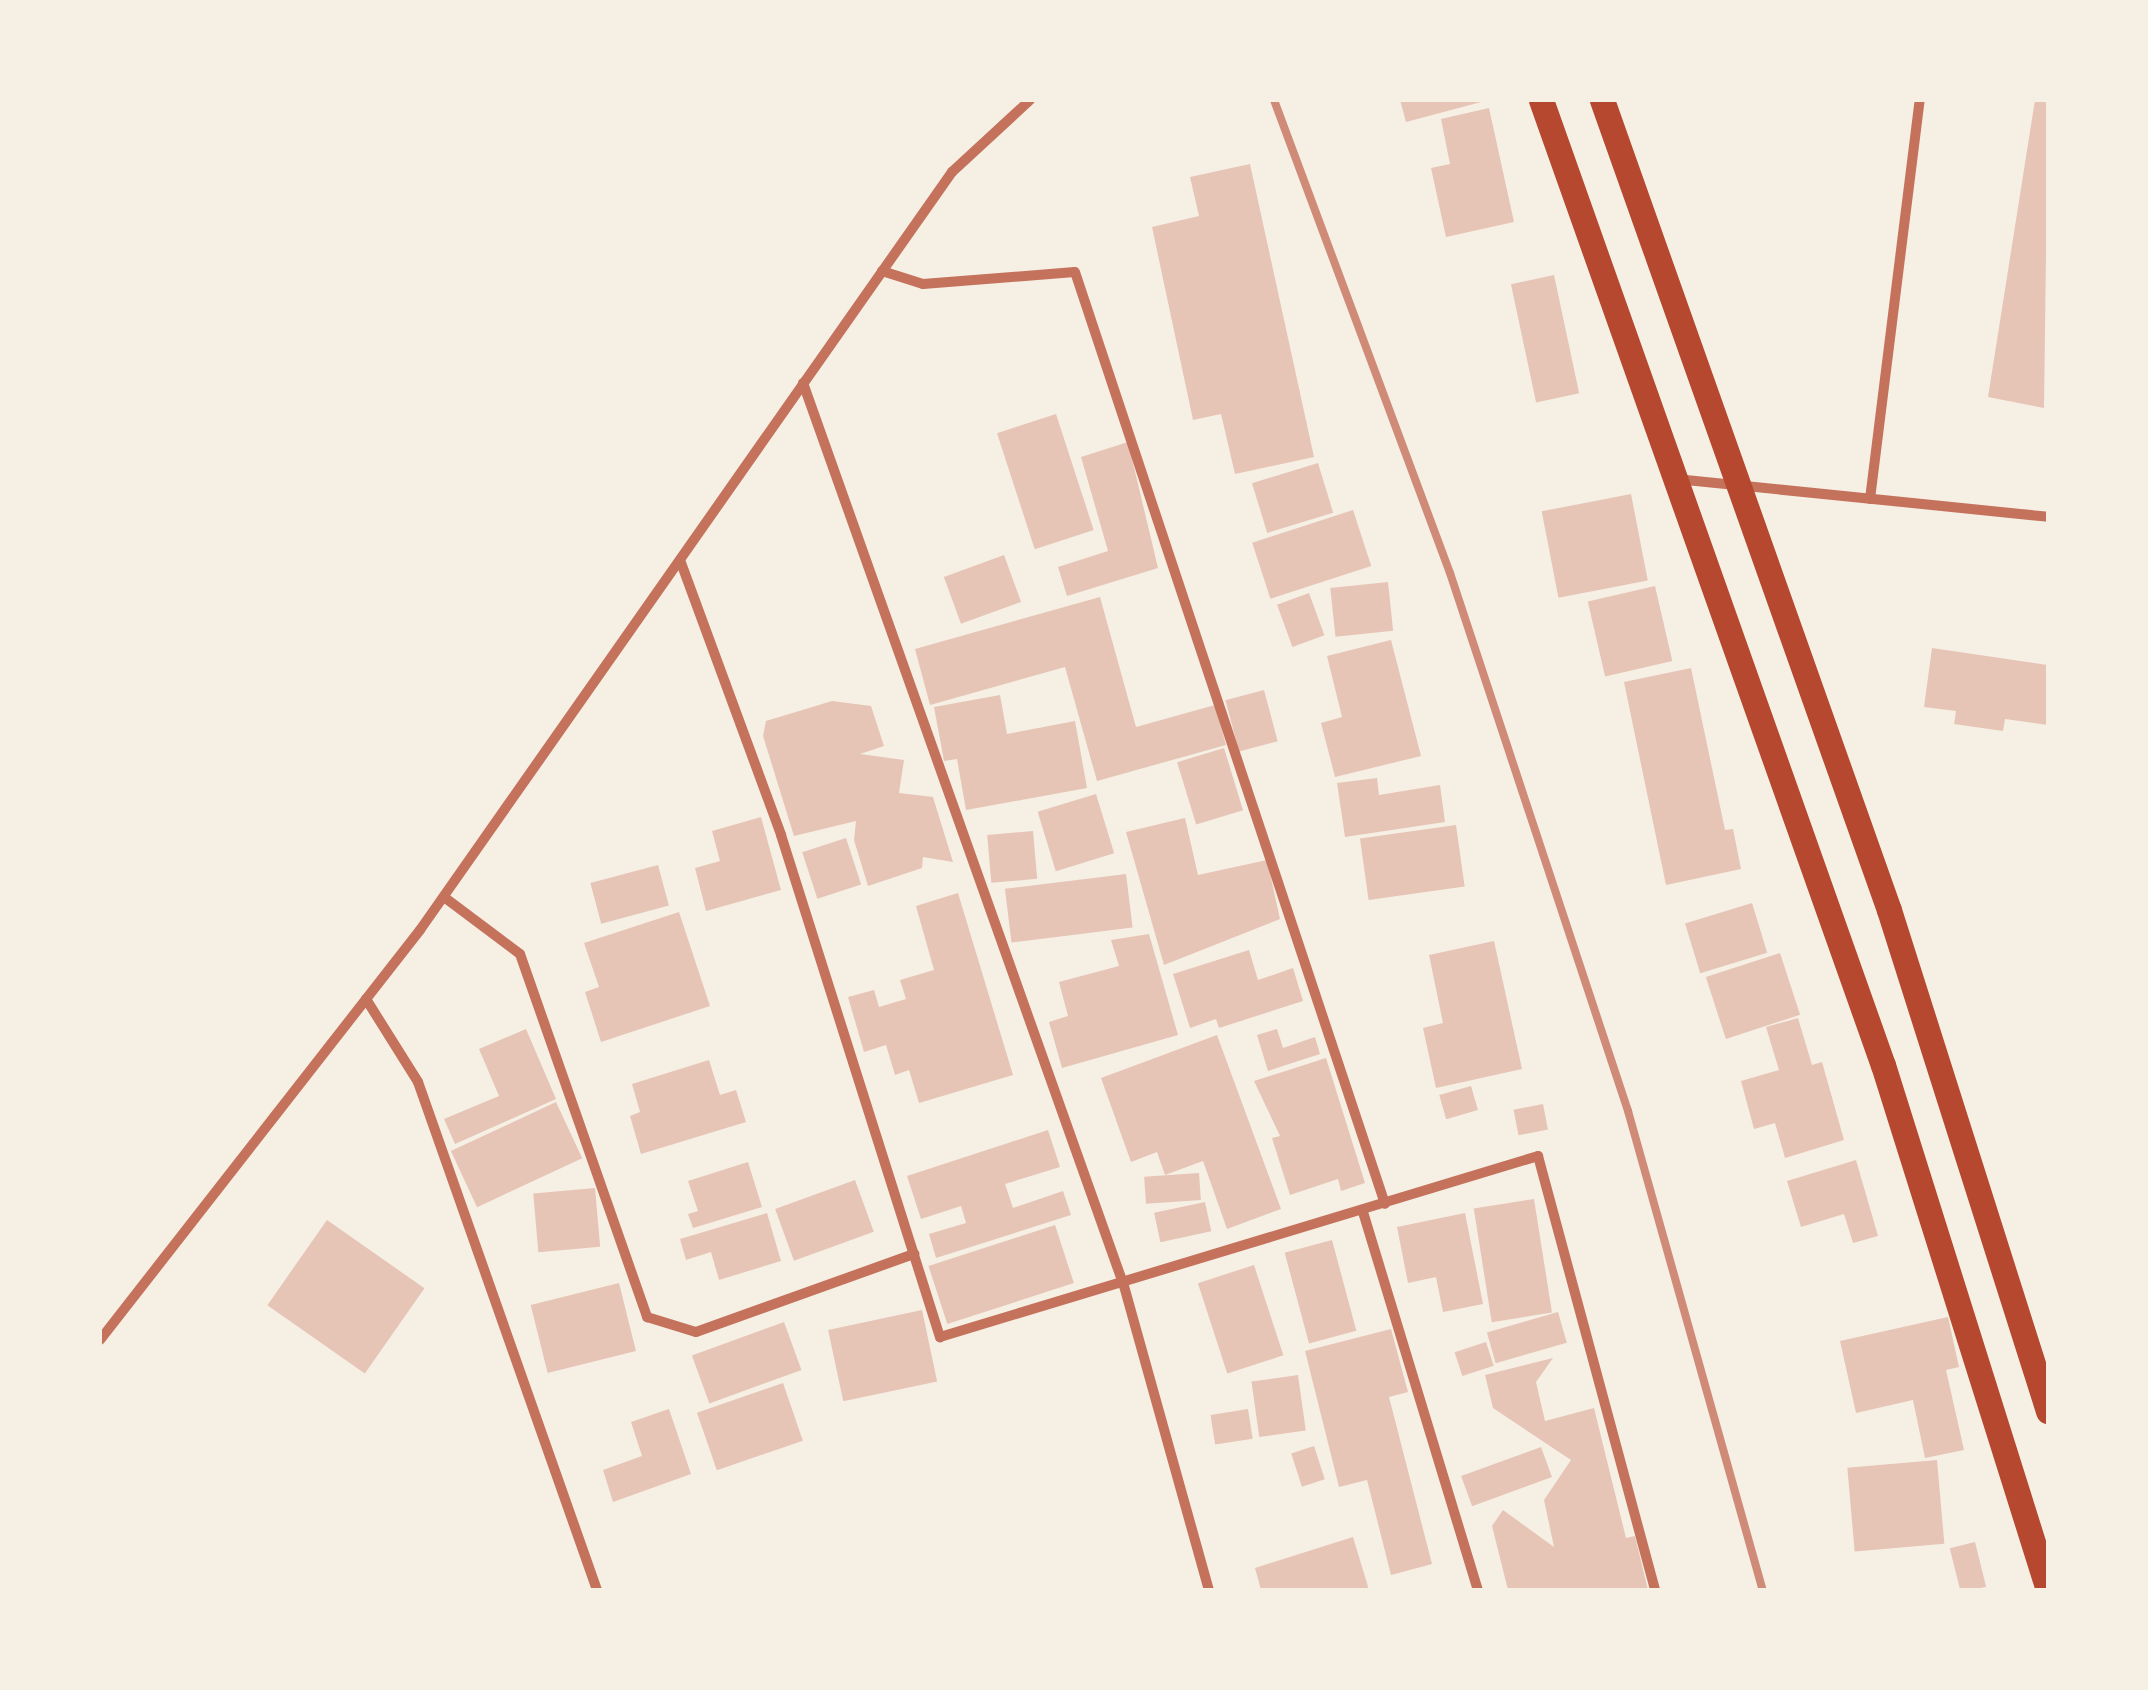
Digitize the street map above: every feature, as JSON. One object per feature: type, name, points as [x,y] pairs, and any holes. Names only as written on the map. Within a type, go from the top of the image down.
[{"type":"main road","points":[[1541,100],[1883,1065],[2048,1590]]},
{"type":"main road","points":[[1602,100],[1890,910],[2048,1411]]},
{"type":"street","points":[[100,1340],[444,896],[952,172],[1030,100]]},
{"type":"street","points":[[1870,499],[1920,100]]},
{"type":"street","points":[[882,271],[923,284],[1075,272],[1386,1204]]},
{"type":"street","points":[[804,384],[1124,1286],[1209,1590]]},
{"type":"street","points":[[1675,479],[1736,481],[2048,517]]},
{"type":"street","points":[[680,560],[781,835],[940,1337],[1124,1286],[1538,1156],[1655,1590]]},
{"type":"street","points":[[444,896],[520,954],[647,1317],[696,1332],[914,1254]]},
{"type":"street","points":[[366,999],[418,1082],[596,1590]]},
{"type":"street","points":[[1363,1212],[1478,1590]]},
{"type":"building","points":[[1400,100],[1485,100],[1485,101],[1406,122]]},
{"type":"building","points":[[2035,100],[2048,100],[2044,408],[1988,397]]},
{"type":"building","points":[[1489,108],[1514,222],[1446,237],[1431,168],[1450,164],[1441,119]]},
{"type":"building","points":[[1250,164],[1314,457],[1235,474],[1221,414],[1193,420],[1152,227],[1199,216],[1190,177]]},
{"type":"building","points":[[1554,275],[1579,393],[1536,403],[1511,284]]},
{"type":"building","points":[[1056,414],[1094,530],[1035,549],[997,433]]},
{"type":"building","points":[[1128,442],[1158,568],[1067,596],[1058,567],[1108,551],[1081,457]]},
{"type":"building","points":[[1318,463],[1333,513],[1267,533],[1252,483]]},
{"type":"building","points":[[1631,494],[1648,580],[1558,598],[1542,511]]},
{"type":"building","points":[[1353,510],[1371,566],[1270,599],[1252,543]]},
{"type":"building","points":[[1004,555],[1021,602],[961,624],[944,577]]},
{"type":"building","points":[[1388,582],[1393,631],[1335,637],[1330,588]]},
{"type":"building","points":[[1655,586],[1672,661],[1605,677],[1588,602]]},
{"type":"building","points":[[1309,593],[1324,635],[1292,647],[1277,605]]},
{"type":"building","points":[[1100,597],[1136,727],[1215,705],[1226,745],[1097,781],[1065,667],[930,705],[915,649]]},
{"type":"building","points":[[1391,640],[1421,756],[1335,777],[1321,723],[1342,717],[1327,656]]},
{"type":"building","points":[[1932,648],[2048,665],[2048,725],[2005,719],[2003,731],[1954,724],[1956,711],[1924,707]]},
{"type":"building","points":[[1691,668],[1725,830],[1733,829],[1741,869],[1666,885],[1624,682]]},
{"type":"building","points":[[1264,690],[1278,741],[1239,752],[1225,700]]},
{"type":"building","points":[[1000,695],[1007,734],[1075,721],[1087,788],[966,810],[957,759],[944,761],[934,707]]},
{"type":"building","points":[[832,701],[871,706],[884,746],[860,754],[904,760],[899,793],[933,797],[953,862],[923,857],[922,868],[868,886],[854,840],[856,821],[794,836],[763,736],[766,721]]},
{"type":"building","points":[[1224,748],[1243,810],[1196,824],[1177,762]]},
{"type":"building","points":[[1377,778],[1379,795],[1440,785],[1445,822],[1345,837],[1337,783]]},
{"type":"building","points":[[1096,794],[1114,853],[1056,871],[1038,812]]},
{"type":"building","points":[[761,817],[781,890],[706,911],[695,868],[720,861],[712,831]]},
{"type":"building","points":[[1185,818],[1198,875],[1267,860],[1280,919],[1164,965],[1126,832]]},
{"type":"building","points":[[1456,825],[1465,886],[1369,900],[1360,838]]},
{"type":"building","points":[[1033,831],[1037,879],[991,883],[987,835]]},
{"type":"building","points":[[846,838],[861,885],[817,899],[802,852]]},
{"type":"building","points":[[658,865],[669,906],[601,924],[590,883]]},
{"type":"building","points":[[1126,874],[1133,928],[1011,942],[1005,889]]},
{"type":"building","points":[[958,893],[1013,1075],[919,1103],[909,1070],[895,1075],[886,1045],[864,1052],[848,997],[874,990],[879,1007],[906,999],[900,980],[934,970],[916,906]]},
{"type":"building","points":[[1752,903],[1767,953],[1700,973],[1685,923]]},
{"type":"building","points":[[679,912],[710,1006],[601,1042],[585,992],[599,987],[584,943]]},
{"type":"building","points":[[1149,934],[1178,1035],[1062,1068],[1049,1022],[1068,1016],[1059,982],[1119,966],[1111,940]]},
{"type":"building","points":[[1494,941],[1522,1069],[1436,1088],[1423,1028],[1443,1023],[1429,955]]},
{"type":"building","points":[[1249,950],[1258,980],[1293,968],[1303,1001],[1219,1028],[1216,1019],[1190,1028],[1173,974]]},
{"type":"building","points":[[1780,953],[1800,1015],[1726,1039],[1706,977]]},
{"type":"building","points":[[1798,1018],[1812,1065],[1822,1062],[1844,1140],[1785,1158],[1775,1123],[1754,1129],[1741,1081],[1779,1070],[1766,1027]]},
{"type":"building","points":[[526,1029],[556,1099],[455,1144],[444,1119],[499,1096],[479,1049]]},
{"type":"building","points":[[1277,1029],[1283,1048],[1315,1037],[1320,1054],[1268,1071],[1257,1035]]},
{"type":"building","points":[[1217,1035],[1281,1209],[1227,1229],[1203,1161],[1165,1175],[1157,1152],[1131,1162],[1101,1078]]},
{"type":"building","points":[[1326,1058],[1365,1183],[1341,1191],[1338,1179],[1290,1195],[1272,1138],[1280,1136],[1254,1081]]},
{"type":"building","points":[[709,1060],[720,1095],[736,1090],[746,1122],[641,1154],[630,1116],[640,1112],[632,1084]]},
{"type":"building","points":[[1471,1086],[1478,1110],[1446,1119],[1439,1095]]},
{"type":"building","points":[[556,1102],[582,1158],[477,1207],[451,1151]]},
{"type":"building","points":[[1543,1104],[1548,1130],[1519,1135],[1514,1110]]},
{"type":"building","points":[[1048,1130],[1060,1167],[1005,1184],[1013,1208],[1063,1191],[1071,1215],[936,1258],[929,1234],[966,1223],[961,1206],[921,1219],[907,1176]]},
{"type":"building","points":[[1856,1160],[1878,1236],[1853,1243],[1844,1214],[1801,1227],[1787,1181]]},
{"type":"building","points":[[748,1162],[762,1207],[693,1228],[688,1214],[698,1211],[688,1181]]},
{"type":"building","points":[[1199,1173],[1201,1200],[1146,1204],[1144,1177]]},
{"type":"building","points":[[855,1180],[874,1232],[794,1261],[775,1209]]},
{"type":"building","points":[[595,1188],[600,1247],[538,1252],[533,1193]]},
{"type":"building","points":[[1534,1199],[1552,1313],[1492,1322],[1474,1209]]},
{"type":"building","points":[[1205,1202],[1211,1231],[1160,1242],[1154,1213]]},
{"type":"building","points":[[767,1213],[781,1261],[719,1280],[711,1252],[686,1260],[680,1239]]},
{"type":"building","points":[[1465,1213],[1483,1304],[1443,1312],[1436,1277],[1408,1283],[1397,1227]]},
{"type":"building","points":[[327,1220],[424,1288],[365,1373],[267,1305]]},
{"type":"building","points":[[1055,1225],[1074,1283],[947,1324],[929,1266]]},
{"type":"building","points":[[1332,1240],[1356,1331],[1309,1343],[1285,1253]]},
{"type":"building","points":[[1254,1265],[1283,1355],[1227,1374],[1198,1283]]},
{"type":"building","points":[[619,1283],[636,1351],[548,1373],[531,1305]]},
{"type":"building","points":[[922,1310],[937,1381],[843,1401],[828,1330]]},
{"type":"building","points":[[1558,1312],[1567,1343],[1496,1363],[1487,1332]]},
{"type":"building","points":[[1948,1317],[1959,1367],[1946,1370],[1964,1450],[1925,1458],[1913,1400],[1856,1413],[1840,1341]]},
{"type":"building","points":[[784,1322],[801,1370],[709,1403],[692,1356]]},
{"type":"building","points":[[1391,1329],[1408,1392],[1389,1397],[1432,1564],[1391,1575],[1367,1480],[1339,1487],[1305,1351]]},
{"type":"building","points":[[1486,1342],[1494,1366],[1462,1376],[1455,1352]]},
{"type":"building","points":[[1553,1358],[1536,1382],[1545,1421],[1594,1408],[1626,1538],[1635,1536],[1648,1590],[1508,1590],[1492,1526],[1503,1510],[1554,1547],[1544,1500],[1571,1460],[1493,1408],[1485,1375]]},
{"type":"building","points":[[1298,1375],[1306,1430],[1259,1437],[1251,1382]]},
{"type":"building","points":[[783,1383],[803,1441],[717,1470],[697,1413]]},
{"type":"building","points":[[669,1409],[691,1474],[613,1502],[603,1470],[642,1456],[631,1422]]},
{"type":"building","points":[[1248,1409],[1253,1439],[1215,1445],[1210,1415]]},
{"type":"building","points":[[1314,1446],[1325,1479],[1302,1487],[1291,1453]]},
{"type":"building","points":[[1541,1447],[1552,1477],[1472,1506],[1461,1476]]},
{"type":"building","points":[[1937,1460],[1944,1544],[1855,1552],[1847,1468]]},
{"type":"building","points":[[1353,1537],[1369,1590],[1261,1590],[1255,1568]]},
{"type":"building","points":[[1975,1542],[1986,1587],[1960,1590],[1950,1548]]},
{"type":"railway","points":[[1274,100],[1450,573],[1628,1111],[1763,1590]]}]
